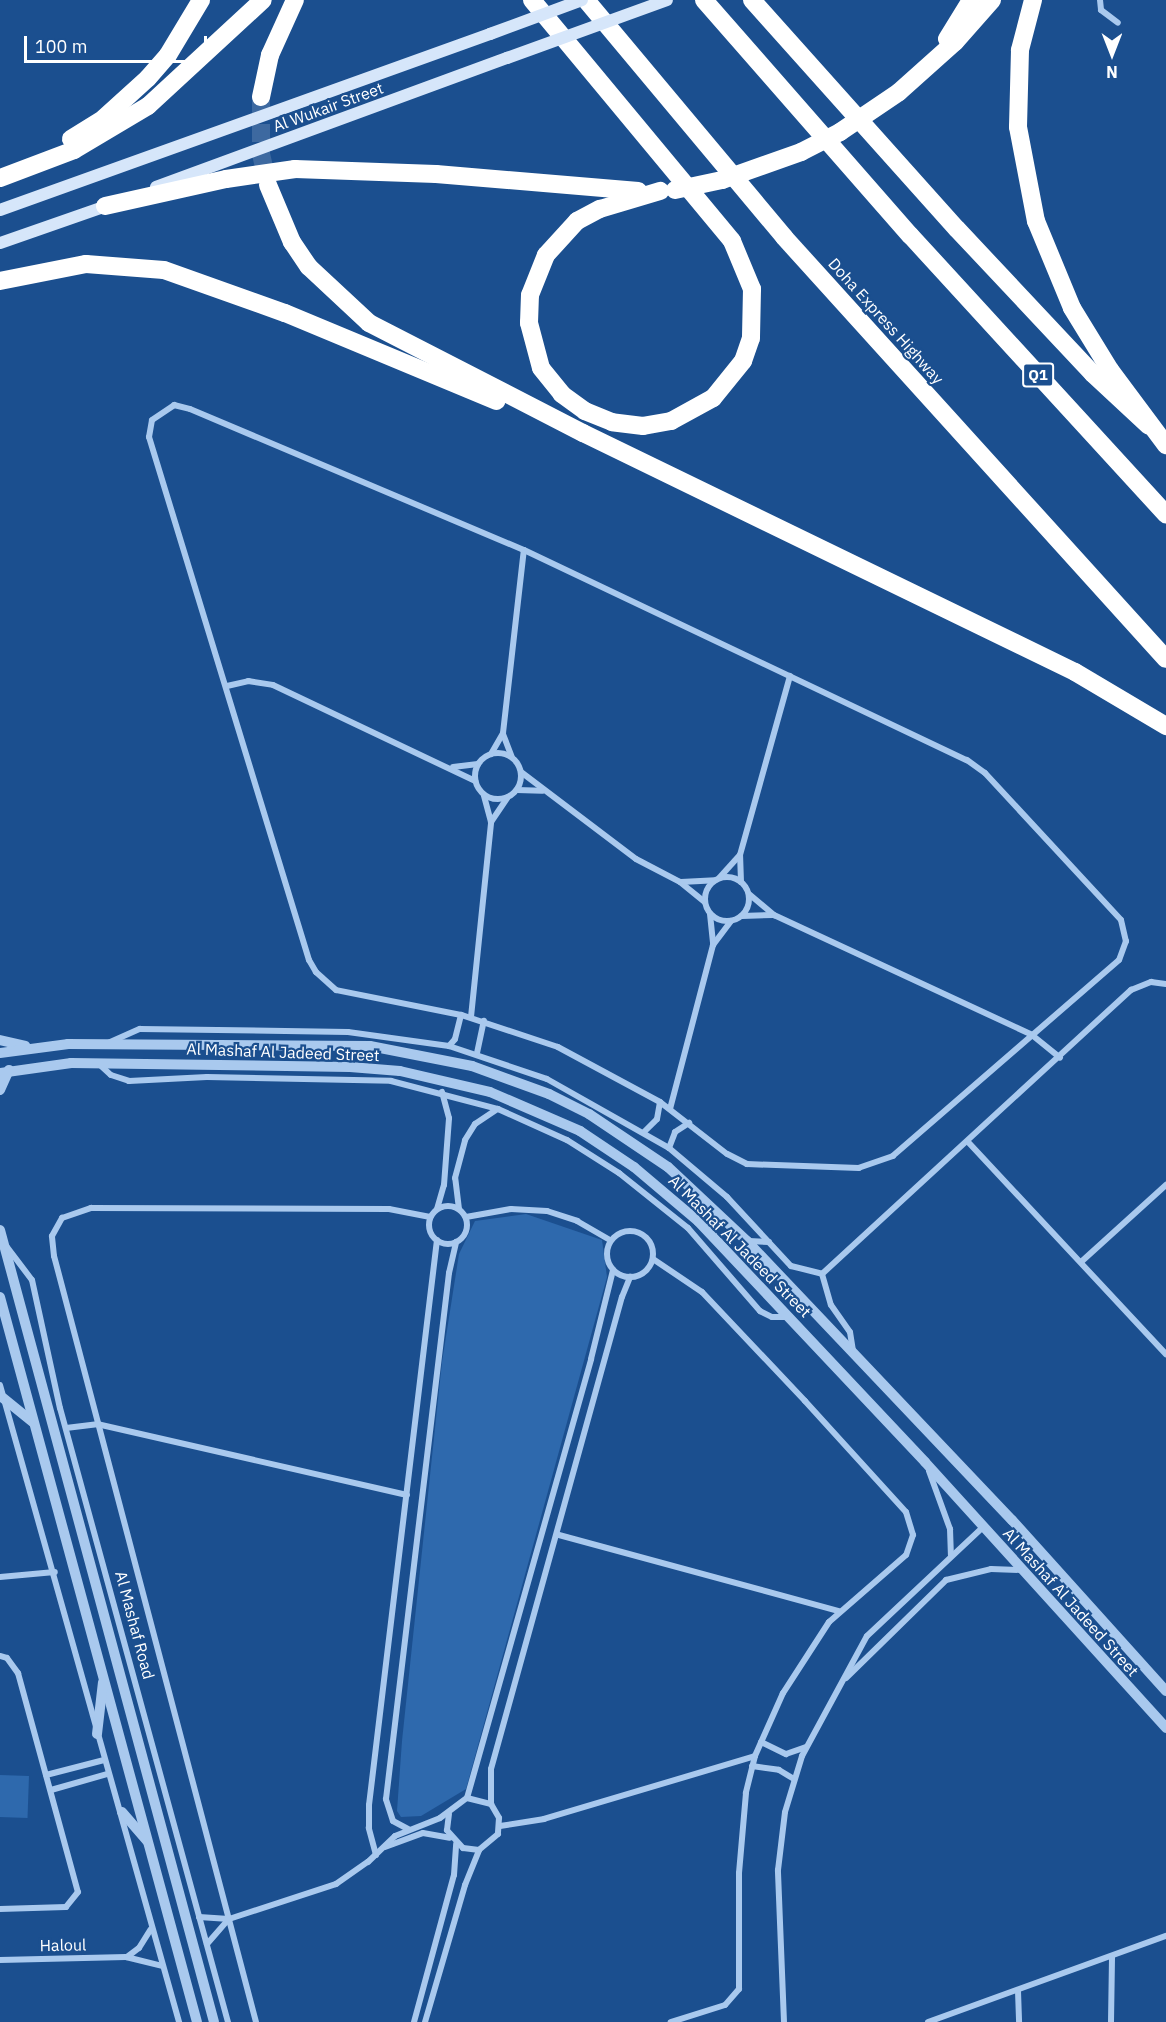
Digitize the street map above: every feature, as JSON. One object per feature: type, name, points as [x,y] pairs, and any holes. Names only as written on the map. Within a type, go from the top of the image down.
[{"type":"highway","points":[[0,178],[70,140],[128,99],[168,55],[201,0]]},
{"type":"highway","points":[[0,178],[74,150],[148,106],[263,0]]},
{"type":"highway","points":[[261,98],[270,55],[295,0]]},
{"type":"highway","points":[[532,0],[732,241],[752,289],[752,330],[743,361],[713,398],[671,420],[643,426],[612,422],[585,411],[562,394],[541,368],[529,322],[530,295],[546,255],[577,221],[600,209],[667,190],[722,180],[801,152],[840,132],[898,92],[955,42],[992,0]]},
{"type":"highway","name":"Doha Express Highway","points":[[586,0],[784,237],[1166,659]]},
{"type":"highway","name":"Q1","points":[[704,0],[910,235],[1166,514]]},
{"type":"highway","points":[[752,0],[989,263],[1093,374],[1166,445]]},
{"type":"highway","points":[[930,62],[971,0]]},
{"type":"highway","points":[[1033,0],[1020,50],[1018,127],[1036,221],[1072,308],[1149,426]]},
{"type":"highway","points":[[105,206],[226,179],[295,169],[357,169],[604,190],[667,190]]},
{"type":"highway","points":[[268,184],[292,242],[326,287],[348,308],[404,343],[583,433],[1075,672],[1166,726]]},
{"type":"highway","points":[[0,281],[86,264],[164,270],[285,313],[454,385],[583,433]]},
{"type":"main road","name":"Al Wukair Street","points":[[0,210],[582,0]]},
{"type":"main road","name":"Al Wukair Street","points":[[0,243],[667,0]]},
{"type":"street","points":[[1100,0],[1101,10],[1118,23]]},
{"type":"street","points":[[165,408],[190,409],[524,550],[977,766],[1121,920],[1126,940],[1119,960],[903,1148],[871,1166],[747,1164],[727,1154],[670,1108],[558,1047],[471,1017],[348,996],[336,990],[316,972],[149,437],[152,420],[165,408]]},
{"type":"street","points":[[453,767],[478,764],[491,754],[503,733],[524,550]]},
{"type":"street","points":[[790,676],[740,855],[741,882],[749,894],[774,915],[1032,1035],[1060,1058]]},
{"type":"street","points":[[226,686],[248,681],[273,685],[453,767],[475,781],[484,795],[491,822],[471,1017]]},
{"type":"street","points":[[503,733],[512,757],[521,772],[543,791],[636,859],[680,882],[705,902]]},
{"type":"street","points":[[491,754],[512,757]]},
{"type":"street","points":[[475,781],[478,764]]},
{"type":"street","points":[[491,822],[507,798],[517,790],[521,772]]},
{"type":"street","points":[[517,790],[543,791]]},
{"type":"street","points":[[484,795],[495,799],[507,798]]},
{"type":"street","points":[[670,1108],[713,945],[705,892],[740,855]]},
{"type":"street","points":[[680,882],[717,879],[741,882]]},
{"type":"street","points":[[713,945],[731,921],[741,916],[747,909],[749,894]]},
{"type":"street","points":[[710,914],[731,921]]},
{"type":"street","points":[[741,916],[774,915]]},
{"type":"street","points":[[822,1274],[969,1143],[1137,986],[1152,982],[1166,984]]},
{"type":"street","points":[[449,1046],[455,1039],[461,1015]]},
{"type":"street","points":[[477,1053],[484,1021]]},
{"type":"street","points":[[106,1044],[128,1031],[149,1029],[348,1032],[449,1046],[477,1053],[576,1093],[669,1148],[727,1197],[797,1269],[822,1274]]},
{"type":"street","points":[[0,1040],[31,1047]]},
{"type":"street","name":"Al Mashaf Al Jadeed Street","points":[[0,1053],[31,1047],[106,1044],[370,1046],[472,1066],[549,1094],[621,1133],[676,1173],[747,1241],[1012,1520],[1166,1691]]},
{"type":"street","points":[[98,1064],[111,1075],[129,1081],[187,1077],[361,1079],[442,1092],[498,1108],[543,1128],[611,1167],[688,1228],[760,1311],[772,1317],[791,1317]]},
{"type":"street","name":"Al Mashaf Al Jadeed Street","points":[[5,1071],[98,1064],[350,1067],[438,1078],[490,1092],[580,1131],[634,1167],[684,1208],[791,1317],[1166,1728]]},
{"type":"street","points":[[0,1090],[5,1071]]},
{"type":"street","points":[[376,1855],[369,1828],[369,1805],[436,1240],[429,1230],[430,1217],[437,1209],[444,1185],[449,1127],[442,1092]]},
{"type":"street","points":[[644,1132],[657,1119],[660,1102]]},
{"type":"street","points":[[408,1829],[393,1821],[386,1799],[449,1273],[456,1242],[467,1229],[466,1217],[459,1209],[455,1178],[465,1140],[482,1117],[498,1108]]},
{"type":"street","points":[[669,1148],[675,1132],[690,1123]]},
{"type":"street","points":[[969,1143],[1166,1354]]},
{"type":"street","points":[[1081,1262],[1166,1185]]},
{"type":"street","points":[[256,2022],[52,1246],[56,1226],[71,1212],[91,1208],[389,1209],[430,1217]]},
{"type":"street","points":[[437,1209],[459,1209]]},
{"type":"street","points":[[466,1217],[511,1209],[548,1211],[577,1221],[611,1240]]},
{"type":"street","name":"Al Mashaf Road","points":[[0,1230],[214,2022]]},
{"type":"street","points":[[199,1917],[229,1919],[336,1884],[376,1855],[394,1836],[449,1814],[467,1798],[585,1382],[613,1270],[607,1255],[611,1240],[624,1232],[640,1233],[651,1244],[653,1259],[645,1272],[630,1277],[613,1270]]},
{"type":"street","points":[[436,1240],[456,1242]]},
{"type":"street","points":[[747,1241],[769,1242]]},
{"type":"street","name":"Al Mashaf Road","points":[[3,1244],[22,1263],[32,1280],[35,1305],[66,1428],[228,2022]]},
{"type":"street","points":[[653,1259],[676,1272],[709,1299],[909,1519],[913,1540],[909,1551],[839,1611],[797,1669],[761,1742],[752,1766],[741,1838],[739,1989],[725,2006],[672,2022]]},
{"type":"street","points":[[822,1274],[831,1305],[850,1332],[852,1354]]},
{"type":"street","points":[[426,2022],[465,1885],[479,1850],[493,1841],[500,1826],[490,1804],[491,1769],[559,1535],[622,1297],[630,1277]]},
{"type":"street","points":[[0,1297],[197,2022]]},
{"type":"street","points":[[0,1385],[56,1572],[107,1774],[122,1812],[161,1966],[179,2022]]},
{"type":"street","points":[[3,1398],[33,1422]]},
{"type":"street","points":[[66,1428],[98,1424],[407,1495]]},
{"type":"street","points":[[925,1462],[950,1529],[950,1557]]},
{"type":"street","points":[[784,2022],[778,1870],[785,1812],[794,1779],[807,1746],[844,1680],[856,1652],[875,1625],[984,1526]]},
{"type":"street","points":[[559,1535],[839,1611]]},
{"type":"street","points":[[844,1680],[946,1580],[991,1569],[1023,1570]]},
{"type":"street","points":[[0,1577],[56,1572]]},
{"type":"street","points":[[0,1656],[7,1658],[18,1674],[77,1885],[75,1900],[66,1907],[0,1909]]},
{"type":"street","points":[[98,1734],[103,1679]]},
{"type":"street","points":[[761,1742],[786,1754],[807,1746]]},
{"type":"street","points":[[500,1826],[544,1819],[755,1756]]},
{"type":"street","points":[[46,1775],[104,1760]]},
{"type":"street","points":[[752,1766],[779,1770],[794,1779]]},
{"type":"street","points":[[51,1791],[107,1774]]},
{"type":"street","points":[[467,1798],[490,1804]]},
{"type":"street","points":[[122,1812],[148,1842]]},
{"type":"street","points":[[449,1814],[450,1838]]},
{"type":"street","points":[[385,1847],[423,1833],[450,1838],[456,1844],[479,1850]]},
{"type":"street","points":[[414,2022],[454,1875],[456,1844]]},
{"type":"street","points":[[207,1944],[229,1919]]},
{"type":"street","points":[[126,1957],[145,1942],[151,1927]]},
{"type":"street","points":[[928,2022],[1166,1936]]},
{"type":"street","points":[[1111,2022],[1112,1956]]},
{"type":"street","name":"Haloul","points":[[0,1960],[126,1957],[161,1966]]},
{"type":"street","points":[[1018,1991],[1019,2022]]},
{"type":"shaded area","points":[[526,1214],[602,1240],[607,1277],[466,1789],[421,1816],[401,1817],[397,1811],[402,1741],[442,1362],[459,1254],[475,1221]]},
{"type":"shaded area","points":[[0,1775],[29,1776],[28,1818],[0,1817]]},
{"type":"tunnel","points":[[261,97],[261,154],[268,185]]}]
